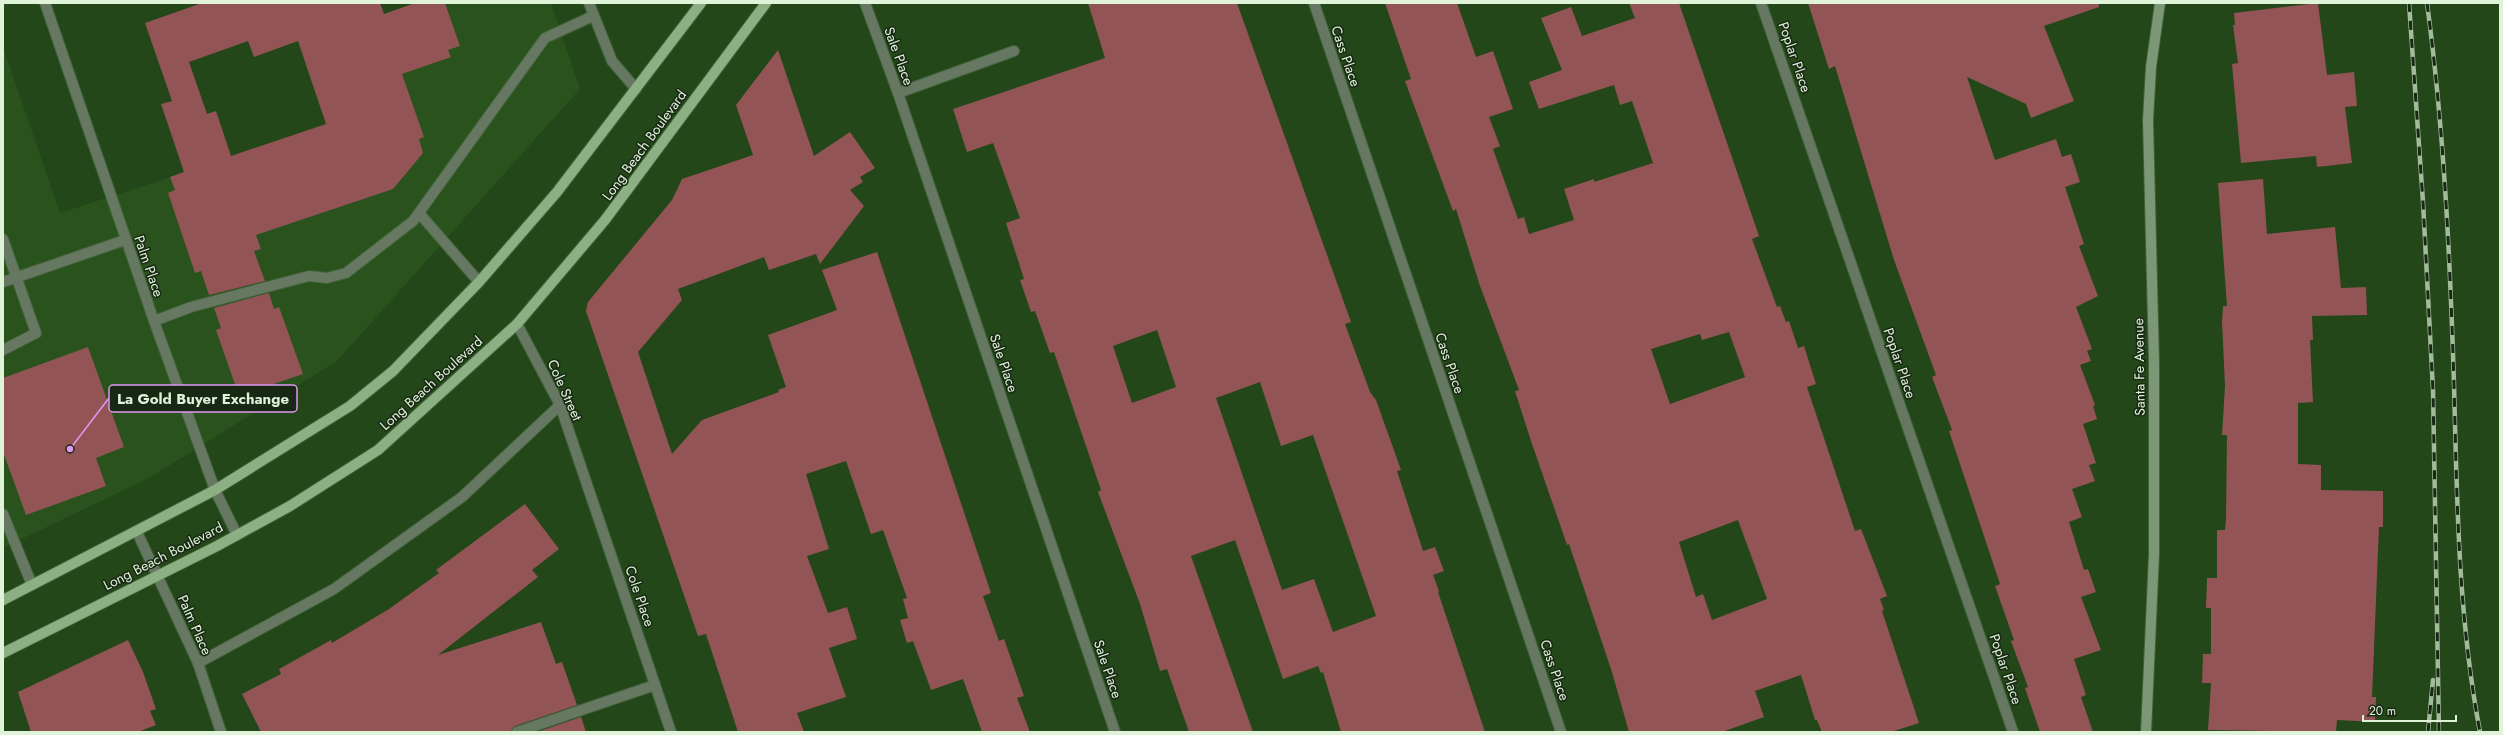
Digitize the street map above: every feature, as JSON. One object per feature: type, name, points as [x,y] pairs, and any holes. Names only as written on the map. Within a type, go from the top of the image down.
[{"type":"main road","points":[[3,600],[137,532],[215,490],[350,406],[393,371],[479,282],[557,192],[701,3]]},
{"type":"main road","name":"Long Beach Boulevard","points":[[3,653],[290,506],[378,450],[518,324],[605,220],[766,3]]},
{"type":"main road","name":"Santa Fe Avenue","points":[[2146,732],[2154,554],[2154,362],[2148,120],[2151,67],[2160,3]]},
{"type":"street","name":"Palm Place","points":[[45,3],[154,321],[215,490],[236,535]]},
{"type":"street","points":[[589,3],[612,61],[636,89]]},
{"type":"street","name":"Sale Place","points":[[865,3],[898,93],[1115,732]]},
{"type":"street","name":"Cass Place","points":[[1314,3],[1561,732]]},
{"type":"street","name":"Poplar Place","points":[[1761,3],[2013,732]]},
{"type":"street","points":[[154,321],[191,307],[309,276],[327,278],[346,273],[413,221],[545,38],[593,16]]},
{"type":"street","points":[[898,93],[1014,52]]},
{"type":"street","points":[[419,213],[479,282]]},
{"type":"street","points":[[3,239],[36,334],[3,350]]},
{"type":"street","points":[[3,282],[125,240]]},
{"type":"street","name":"Cole Street","points":[[518,324],[560,405],[582,470]]},
{"type":"street","points":[[198,663],[334,589],[462,497],[560,405]]},
{"type":"street","name":"Cole Place","points":[[582,470],[671,732]]},
{"type":"street","points":[[3,514],[32,586]]},
{"type":"street","name":"Palm Place","points":[[137,532],[198,663],[221,732]]},
{"type":"street","points":[[517,732],[655,685]]},
{"type":"shaded area","points":[[428,3],[551,3],[580,89],[337,361],[151,477],[3,548],[3,47],[60,213],[363,115]]},
{"type":"building","points":[[202,3],[380,3],[384,14],[415,3],[445,3],[460,46],[448,50],[451,57],[402,74],[424,137],[419,139],[423,153],[393,189],[256,235],[261,249],[254,251],[265,281],[209,295],[201,271],[195,273],[168,193],[175,190],[170,177],[184,172],[161,104],[172,101],[145,23]],"holes":[[[248,41],[254,57],[298,41],[326,124],[231,156],[216,111],[207,114],[189,62]]]},
{"type":"building","points":[[1088,3],[1237,3],[1351,322],[1345,324],[1370,392],[1376,400],[1401,470],[1397,471],[1423,551],[1435,547],[1444,571],[1433,575],[1485,732],[1341,732],[1323,672],[1321,673],[1318,666],[1283,679],[1235,540],[1191,556],[1253,732],[1189,732],[1167,669],[1160,671],[1140,604],[1098,492],[1101,490],[1054,352],[1050,353],[1035,311],[1031,312],[1020,280],[1024,279],[1006,223],[1020,218],[993,143],[967,152],[953,109],[1105,58]],"holes":[[[1157,330],[1176,387],[1132,403],[1113,346]],[[1260,382],[1281,446],[1313,435],[1376,616],[1333,632],[1314,579],[1282,590],[1216,398]]]},
{"type":"building","points":[[1385,3],[1457,3],[1476,57],[1493,51],[1513,109],[1489,117],[1500,146],[1493,149],[1518,219],[1524,217],[1529,234],[1574,220],[1564,189],[1594,179],[1594,182],[1653,163],[1632,101],[1620,105],[1614,85],[1539,109],[1529,82],[1562,70],[1541,18],[1571,7],[1582,36],[1635,18],[1629,3],[1679,3],[1759,236],[1752,239],[1777,307],[1780,306],[1786,322],[1789,321],[1798,348],[1804,346],[1816,384],[1807,387],[1855,531],[1861,529],[1887,596],[1880,599],[1884,610],[1882,611],[1919,723],[1891,732],[1822,732],[1817,720],[1815,720],[1801,675],[1755,691],[1764,717],[1722,732],[1629,732],[1612,672],[1569,544],[1567,545],[1531,441],[1515,391],[1519,390],[1480,286],[1456,209],[1453,211],[1405,81],[1411,79]],"holes":[[[1729,332],[1745,377],[1670,404],[1651,349],[1700,334],[1702,340]],[[1738,520],[1767,599],[1712,620],[1703,594],[1696,597],[1679,542]]]},
{"type":"building","points":[[1808,3],[2099,3],[2099,7],[2044,26],[2074,101],[2031,118],[2026,104],[1967,77],[1995,160],[2056,139],[2062,157],[2071,154],[2080,182],[2065,187],[2084,244],[2079,246],[2098,296],[2076,307],[2092,349],[2087,351],[2091,361],[2080,365],[2095,405],[2093,406],[2097,419],[2083,424],[2096,463],[2089,465],[2095,481],[2072,489],[2082,517],[2069,522],[2084,570],[2088,569],[2096,592],[2081,597],[2101,650],[2074,659],[2086,695],[2081,697],[2093,732],[2040,732],[2025,688],[2028,687],[2011,641],[2014,640],[1995,586],[2000,584],[1949,431],[1952,430],[1932,377],[1936,375],[1894,260],[1835,66],[1829,69]]},
{"type":"building","points":[[2318,3],[2327,75],[2354,72],[2357,106],[2345,107],[2352,163],[2317,167],[2316,156],[2241,163],[2232,64],[2238,63],[2233,25],[2235,25],[2234,13]]},
{"type":"building","points":[[778,50],[814,156],[850,132],[875,168],[860,177],[863,182],[850,190],[864,206],[820,264],[816,254],[769,270],[764,257],[678,289],[682,300],[638,352],[672,454],[702,420],[779,392],[778,390],[786,387],[768,335],[837,310],[822,270],[877,252],[991,593],[983,596],[999,641],[1004,639],[1024,696],[1017,698],[1030,732],[982,732],[963,679],[931,690],[913,641],[907,643],[900,620],[908,618],[903,599],[907,598],[883,530],[871,534],[846,461],[806,474],[829,549],[807,556],[828,613],[847,607],[857,639],[829,648],[846,697],[797,713],[804,732],[738,732],[706,634],[698,636],[586,311],[588,302],[672,200],[682,179],[753,155],[736,105]]},
{"type":"building","points":[[2263,179],[2267,234],[2335,227],[2341,288],[2366,287],[2367,315],[2312,316],[2313,340],[2310,340],[2313,402],[2298,403],[2298,464],[2321,465],[2321,490],[2383,491],[2383,527],[2379,527],[2372,697],[2376,697],[2375,722],[2337,720],[2336,732],[2208,730],[2211,683],[2202,683],[2203,654],[2211,654],[2211,608],[2206,608],[2207,578],[2217,578],[2217,530],[2225,530],[2226,520],[2227,435],[2222,435],[2225,386],[2222,321],[2223,306],[2227,306],[2218,183]]},
{"type":"building","points":[[269,293],[274,309],[279,307],[303,374],[239,396],[216,330],[221,328],[214,308]]},
{"type":"building","points":[[88,347],[124,447],[96,458],[106,486],[26,515],[3,452],[3,378]]},
{"type":"building","points":[[525,504],[559,549],[532,570],[538,577],[438,655],[541,622],[556,664],[562,662],[577,705],[515,726],[511,732],[261,732],[242,694],[281,674],[279,669],[331,640],[332,643],[389,609],[439,573],[436,570]]},
{"type":"building","points":[[128,640],[143,672],[156,709],[150,711],[156,725],[138,732],[31,732],[18,692]]},
{"type":"building","points":[[581,717],[586,732],[537,732]]},
{"type":"railway","points":[[2409,3],[2423,202],[2433,390],[2439,732]]},
{"type":"railway","points":[[2427,3],[2438,98],[2448,241],[2458,515],[2463,602],[2467,646],[2480,732]]},
{"type":"railway","points":[[2428,732],[2433,680]]},
{"type":"place","name":"La Gold Buyer Exchange","points":[[70,449]]}]
